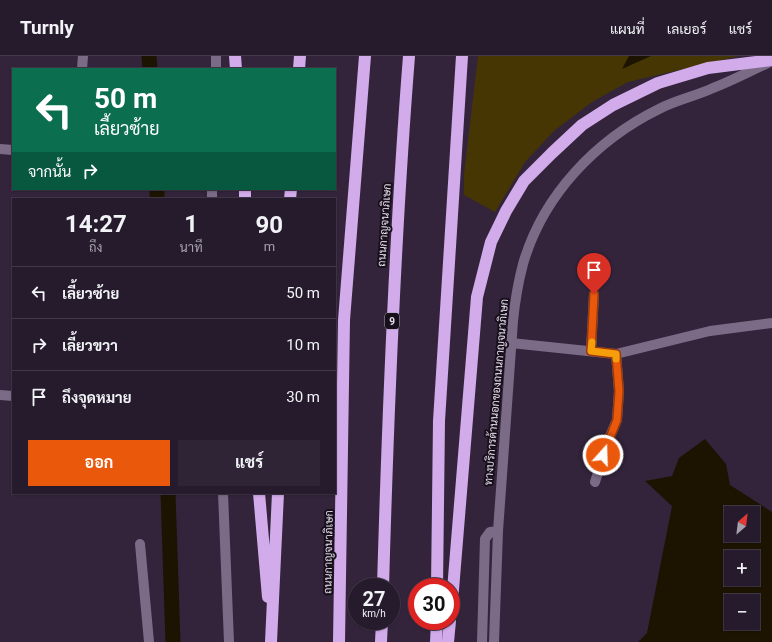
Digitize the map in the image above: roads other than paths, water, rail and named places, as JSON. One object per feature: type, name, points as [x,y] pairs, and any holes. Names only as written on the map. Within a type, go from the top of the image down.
[{"type":"highway","points":[[235,56],[236,68]]},
{"type":"highway","points":[[299,68],[300,56]]},
{"type":"highway","name":"ถนนกาญจนาภิเษก","points":[[339,642],[344,320],[365,56]]},
{"type":"highway","name":"ถนนกาญจนาภิเษก","points":[[383,578],[395,238],[409,56]]},
{"type":"highway","points":[[437,578],[439,421],[462,56]]},
{"type":"highway","points":[[454,578],[477,297],[492,242],[506,211],[524,181],[582,125],[613,104],[658,83],[708,68],[772,61]]},
{"type":"highway","points":[[259,494],[271,636]]},
{"type":"highway","points":[[271,636],[278,494]]},
{"type":"highway","points":[[382,630],[382,642]]},
{"type":"highway","points":[[436,642],[437,630]]},
{"type":"highway","points":[[448,642],[449,630]]},
{"type":"main road","points":[[82,68],[83,56]]},
{"type":"main road","points":[[216,56],[216,68]]},
{"type":"main road","name":"ทางบริการด้านนอกของถนนกาญจนาภิเษก","points":[[494,642],[498,532],[511,343],[517,290],[524,262],[540,224],[567,180],[592,154],[617,133],[660,108],[714,88],[772,61]]},
{"type":"main road","points":[[0,149],[12,150]]},
{"type":"main road","points":[[591,351],[594,294]]},
{"type":"main road","points":[[511,343],[616,354],[710,331],[772,324]]},
{"type":"main road","points":[[595,482],[617,420],[619,391],[616,354]]},
{"type":"main road","points":[[0,394],[12,396]]},
{"type":"main road","points":[[223,494],[229,642]]},
{"type":"main road","points":[[482,642],[486,539],[490,532],[498,532]]},
{"type":"main road","points":[[140,544],[149,642]]},
{"type":"waterway","points":[[149,56],[150,68]]},
{"type":"waterway","points":[[157,190],[157,198]]},
{"type":"waterway","points":[[168,494],[173,642]]}]
